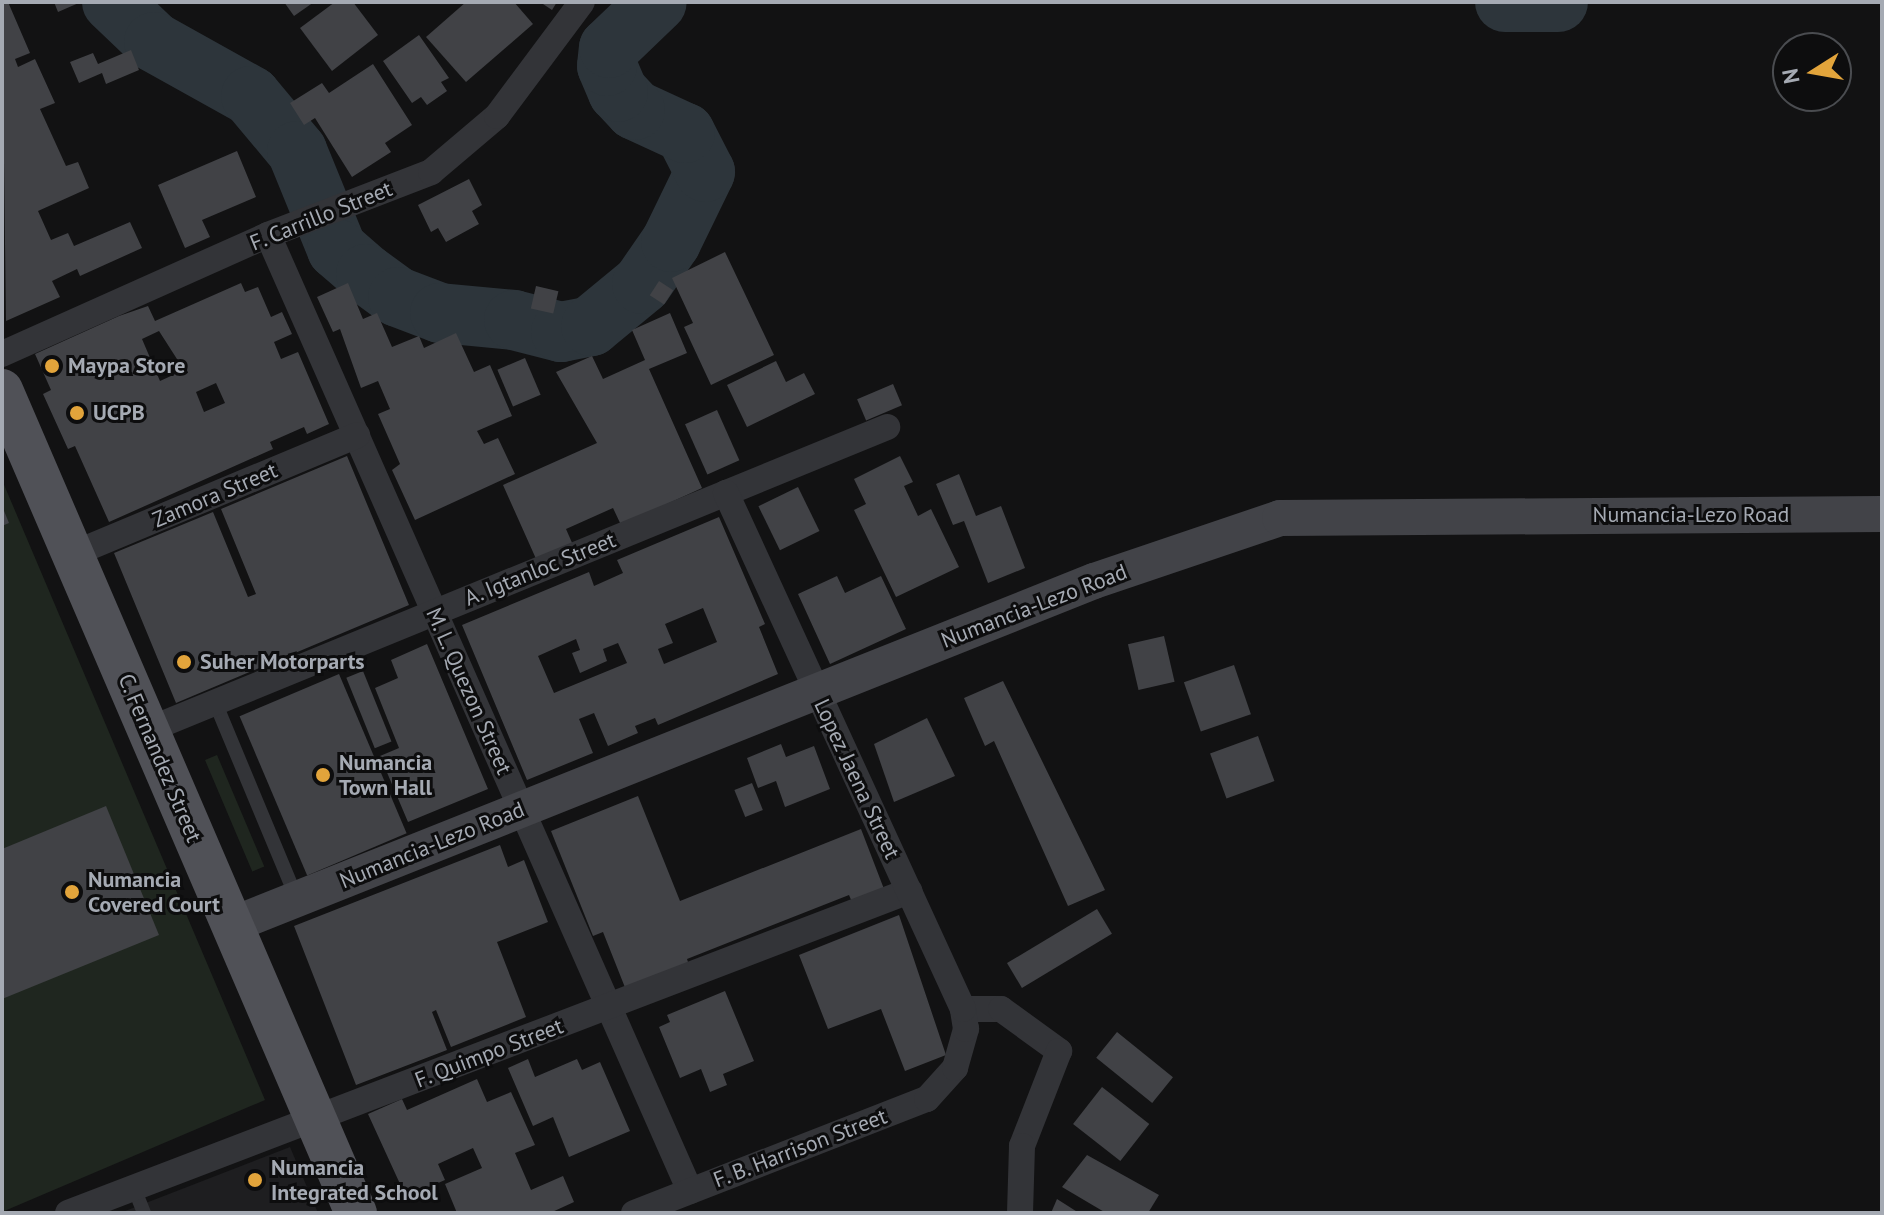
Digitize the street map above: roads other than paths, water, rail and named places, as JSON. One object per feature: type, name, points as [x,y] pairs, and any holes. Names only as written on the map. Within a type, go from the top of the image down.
[{"type":"main road","name":"C. Fernandez Street","points":[[2,390],[356,1213]]},
{"type":"main road","name":"Numancia-Lezo Road","points":[[232,925],[1094,581],[1280,518],[1882,514]]},
{"type":"street","name":"F. Carrillo Street","points":[[2,354],[268,235],[431,172],[497,116],[582,2]]},
{"type":"street","name":"M. L. Quezon Street","points":[[268,235],[690,1191]]},
{"type":"street","name":"A. Igtanloc Street","points":[[148,730],[887,427]]},
{"type":"street","name":"Zamora Street","points":[[73,554],[357,435]]},
{"type":"street","name":"Lopez Jaena Street","points":[[726,493],[963,1009],[966,1029],[955,1068]]},
{"type":"street","name":"F. Quimpo Street","points":[[68,1213],[909,891]]},
{"type":"street","points":[[963,1009],[1001,1009],[1059,1051],[1022,1146],[1020,1213]]},
{"type":"street","name":"F. B. Harrison Street","points":[[634,1213],[927,1099],[955,1068]]},
{"type":"lane","points":[[215,702],[297,900]]},
{"type":"lane","points":[[134,1188],[144,1213]]},
{"type":"waterway","points":[[112,2],[154,42],[251,96],[297,151],[337,249],[366,274],[398,297],[440,313],[514,320],[561,332],[591,326],[642,284],[671,242],[705,172],[685,133],[635,110],[618,92],[607,66],[609,48],[657,2]]},
{"type":"waterway","points":[[1505,2],[1558,2]]},
{"type":"place","name":"Maypa Store","points":[[52,366]]},
{"type":"place","name":"UCPB","points":[[77,413]]},
{"type":"place","name":"Suher Motorparts","points":[[184,662]]},
{"type":"place","name":"Numancia Town Hall","points":[[323,775]]},
{"type":"place","name":"Numancia Covered Court","points":[[72,892]]},
{"type":"place","name":"Numancia Integrated School","points":[[255,1180]]}]
